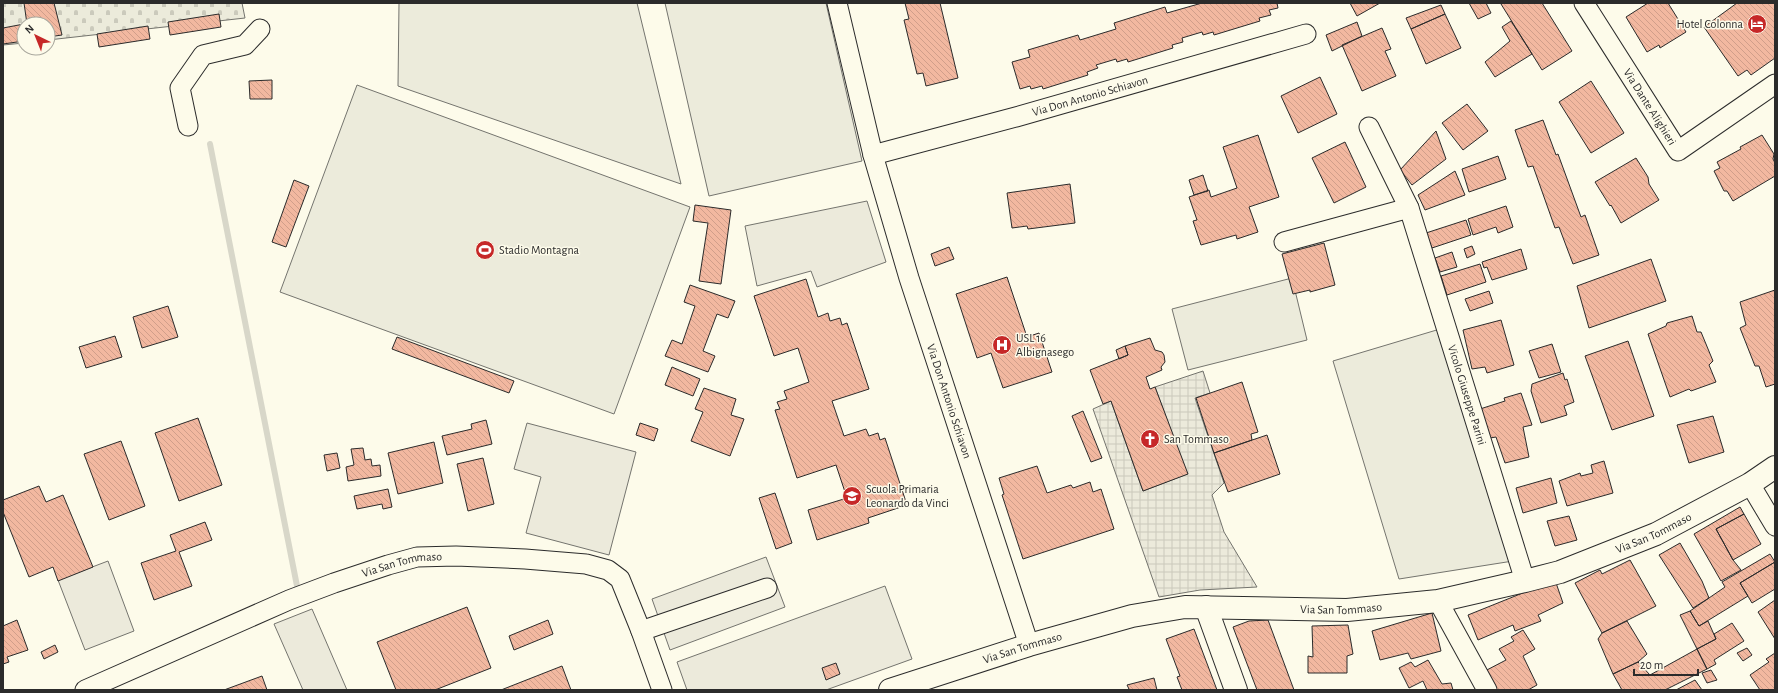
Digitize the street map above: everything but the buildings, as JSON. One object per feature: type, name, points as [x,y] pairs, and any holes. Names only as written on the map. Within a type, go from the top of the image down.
[{"type":"street","name":"Via Don Antonio Schiavon","points":[[837,3],[873,155],[909,278],[1029,645]]},
{"type":"street","name":"Via Dante Alighieri","points":[[1584,3],[1678,151],[1775,84]]},
{"type":"street","points":[[188,126],[180,88],[203,55],[245,45],[260,28]]},
{"type":"street","name":"Via Don Antonio Schiavon","points":[[873,155],[1016,117],[1306,34]]},
{"type":"street","name":"Vicolo Giuseppe Parini","points":[[1369,127],[1409,208],[1525,581]]},
{"type":"street","points":[[1284,242],[1409,208]]},
{"type":"street","name":"Via San Tommaso","points":[[890,690],[1029,645],[1132,616],[1172,609],[1206,607],[1348,610],[1438,601],[1525,581],[1560,572],[1656,534],[1750,484],[1775,467]]},
{"type":"street","points":[[1750,484],[1775,526]]},
{"type":"street","name":"Via San Tommaso","points":[[85,690],[289,600],[388,565],[417,558],[456,556],[525,559],[586,564],[608,570],[620,579],[641,631],[662,690]]},
{"type":"street","points":[[641,631],[767,588]]},
{"type":"street","points":[[1438,601],[1487,690]]},
{"type":"street","points":[[1206,607],[1236,690]]},
{"type":"green space","points":[[3,3],[242,3],[245,18],[56,39],[56,16],[16,16],[16,44],[3,45]]},
{"type":"green space","points":[[399,3],[637,3],[681,184],[398,86]]},
{"type":"green space","points":[[665,3],[826,3],[862,161],[709,196]]},
{"type":"green space","name":"Stadio Montagna","points":[[357,85],[690,207],[614,414],[280,292]]},
{"type":"green space","points":[[1292,278],[1307,340],[1188,370],[1172,309]]},
{"type":"green space","points":[[1440,329],[1513,561],[1399,579],[1333,361]]},
{"type":"shaded area","points":[[867,201],[886,262],[817,287],[811,271],[757,286],[745,226]]},
{"type":"shaded area","points":[[1203,371],[1210,393],[1195,398],[1224,483],[1212,495],[1224,532],[1257,587],[1200,590],[1159,597],[1093,409],[1111,401],[1143,491],[1187,474],[1155,387]]},
{"type":"shaded area","points":[[527,423],[636,452],[609,555],[526,533],[541,477],[514,469]]},
{"type":"shaded area","points":[[766,557],[785,607],[670,650],[652,599]]},
{"type":"shaded area","points":[[108,561],[134,631],[85,650],[58,580]]},
{"type":"shaded area","points":[[885,586],[912,659],[826,690],[687,690],[677,662]]},
{"type":"shaded area","points":[[312,609],[347,690],[303,690],[274,624]]},
{"type":"waterway","points":[[210,144],[297,586]]},
{"type":"place","name":"Hotel Colonna","points":[[1757,24]]},
{"type":"place","name":"Stadio Montagna","points":[[485,250]]},
{"type":"place","name":"USL 16 Albignasego","points":[[1002,345]]},
{"type":"place","name":"San Tommaso","points":[[1150,439]]},
{"type":"place","name":"Scuola Primaria Leonardo da Vinci","points":[[852,496]]}]
